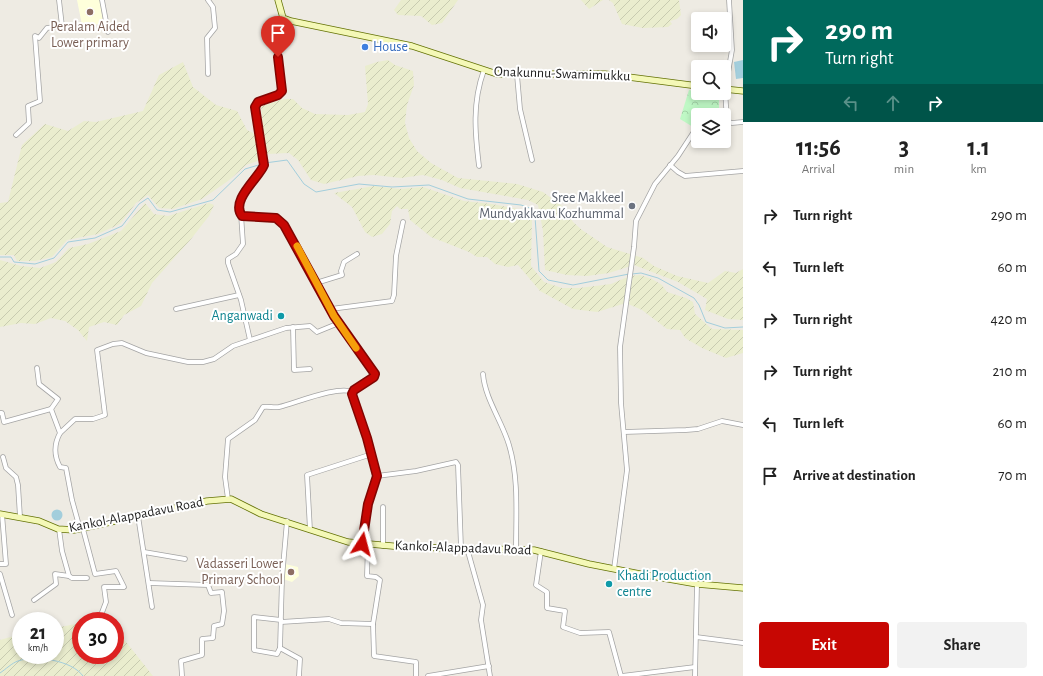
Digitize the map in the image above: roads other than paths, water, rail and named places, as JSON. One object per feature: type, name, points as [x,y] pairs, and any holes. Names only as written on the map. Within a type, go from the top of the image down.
[{"type":"main road","points":[[278,0],[283,18]]},
{"type":"main road","name":"Onakunnu-Swamimukku","points":[[283,18],[304,25],[412,46],[497,74],[606,74],[691,85]]},
{"type":"main road","points":[[731,90],[743,91]]},
{"type":"main road","name":"Kankol-Alappadavu Road","points":[[1,514],[39,521],[59,530],[82,529],[207,501],[228,499],[261,514],[348,542],[383,546],[516,549],[541,551],[614,569],[697,584],[743,588]]},
{"type":"street","points":[[16,135],[29,123],[28,106],[40,101],[35,36],[39,38],[47,28],[62,26],[59,0]]},
{"type":"street","points":[[102,0],[108,32]]},
{"type":"street","points":[[208,0],[212,7],[215,28],[207,38],[208,74]]},
{"type":"street","points":[[729,0],[732,50],[730,60]]},
{"type":"street","points":[[250,340],[239,295],[228,260],[236,254],[243,244],[241,214],[239,210],[240,202],[263,163],[255,107],[258,102],[278,95],[282,91],[280,66],[273,40],[283,18]]},
{"type":"street","points":[[479,166],[474,120],[478,86],[484,70]]},
{"type":"street","points":[[517,75],[520,109],[532,160]]},
{"type":"street","points":[[731,123],[743,122]]},
{"type":"street","points":[[614,569],[627,470],[620,347],[634,247],[636,221],[655,184],[691,135]]},
{"type":"street","points":[[670,164],[678,172],[685,176],[743,171]]},
{"type":"street","points":[[241,214],[276,218],[284,225],[331,310],[375,374],[374,377],[353,392]]},
{"type":"street","points":[[331,310],[392,301],[394,295],[396,256],[403,222]]},
{"type":"street","points":[[316,283],[339,278],[342,275],[341,271],[344,262],[357,254]]},
{"type":"street","points":[[176,309],[239,295]]},
{"type":"street","points":[[102,612],[106,602],[104,587],[124,587],[116,571],[95,574],[66,468],[60,467],[57,462],[56,440],[60,433],[74,418],[93,419],[105,415],[97,350],[102,347],[122,343],[146,353],[188,362],[203,362],[214,359],[228,348],[286,328],[310,326],[317,332],[339,323]]},
{"type":"street","points":[[293,327],[294,370],[310,369]]},
{"type":"street","points":[[0,413],[2,413],[4,422],[51,409],[58,399],[39,384],[37,368]]},
{"type":"street","points":[[483,374],[486,391],[510,447],[516,484],[516,549]]},
{"type":"street","points":[[228,499],[225,477],[228,439],[255,420],[263,407],[278,407],[312,396],[346,389],[353,392],[372,454],[377,476],[368,504],[365,544],[367,576],[376,577],[380,580],[372,624],[374,656],[416,662],[416,676]]},
{"type":"street","points":[[51,409],[60,433]]},
{"type":"street","points":[[624,432],[698,429],[722,421],[743,425]]},
{"type":"street","points":[[310,530],[307,475],[372,454]]},
{"type":"street","points":[[3,457],[6,468],[16,477],[20,517]]},
{"type":"street","points":[[377,476],[416,471],[456,462],[458,465],[464,548],[483,606],[481,620],[490,676]]},
{"type":"street","points":[[383,507],[383,546]]},
{"type":"street","points":[[0,564],[6,564],[1,514]]},
{"type":"street","points":[[138,516],[152,607]]},
{"type":"street","points":[[287,522],[282,578],[281,621],[280,648],[277,654],[254,650],[254,617],[281,621],[329,619],[341,623],[372,624]]},
{"type":"street","points":[[59,530],[62,551],[69,576]]},
{"type":"street","points":[[541,551],[536,585],[546,592],[547,608],[565,611],[563,627],[580,633],[609,632],[621,676],[695,667]]},
{"type":"street","points":[[144,552],[185,559]]},
{"type":"street","points":[[0,574],[12,615]]},
{"type":"street","points":[[34,600],[56,584],[55,574],[69,576],[72,578],[87,578]]},
{"type":"street","points":[[149,583],[208,585],[211,593],[222,592],[224,611],[222,624],[214,626],[213,638],[202,639],[202,655],[181,661],[182,676]]},
{"type":"street","points":[[695,676],[697,584]]},
{"type":"street","points":[[696,637],[743,643]]},
{"type":"street","points":[[280,648],[300,659],[299,676]]},
{"type":"street","points":[[428,676],[489,666]]},
{"type":"water","points":[[743,60],[743,78],[736,79],[734,62]]},
{"type":"water","points":[[57,509],[61,511],[63,515],[61,519],[57,521],[53,519],[51,515],[53,511]]},
{"type":"waterway","points":[[265,163],[287,160],[304,184],[316,192],[359,184],[392,187],[429,185],[468,199],[521,205],[530,208],[535,217],[539,271],[548,280],[573,285],[629,274]]},
{"type":"waterway","points":[[0,257],[11,257],[14,262],[35,264],[54,258],[68,242],[95,238],[122,226],[139,204],[148,198],[157,210],[170,212],[213,200],[245,169],[262,164]]},
{"type":"waterway","points":[[632,274],[641,273],[658,278],[694,298],[699,305],[706,322],[725,328],[743,327]]},
{"type":"waterway","points":[[0,673],[18,661],[25,659],[43,659],[53,660],[71,666],[83,676]]},
{"type":"place","name":"Peralam Aided Lower primary","points":[[90,12]]},
{"type":"place","name":"House","points":[[365,47]]},
{"type":"place","name":"Sree Makkeel Mundyakkavu Kozhummal","points":[[632,206]]},
{"type":"place","name":"Anganwadi","points":[[281,316]]},
{"type":"place","name":"Vadasseri Lower Primary School","points":[[291,572]]},
{"type":"place","name":"Khadi Production centre","points":[[609,584]]}]
